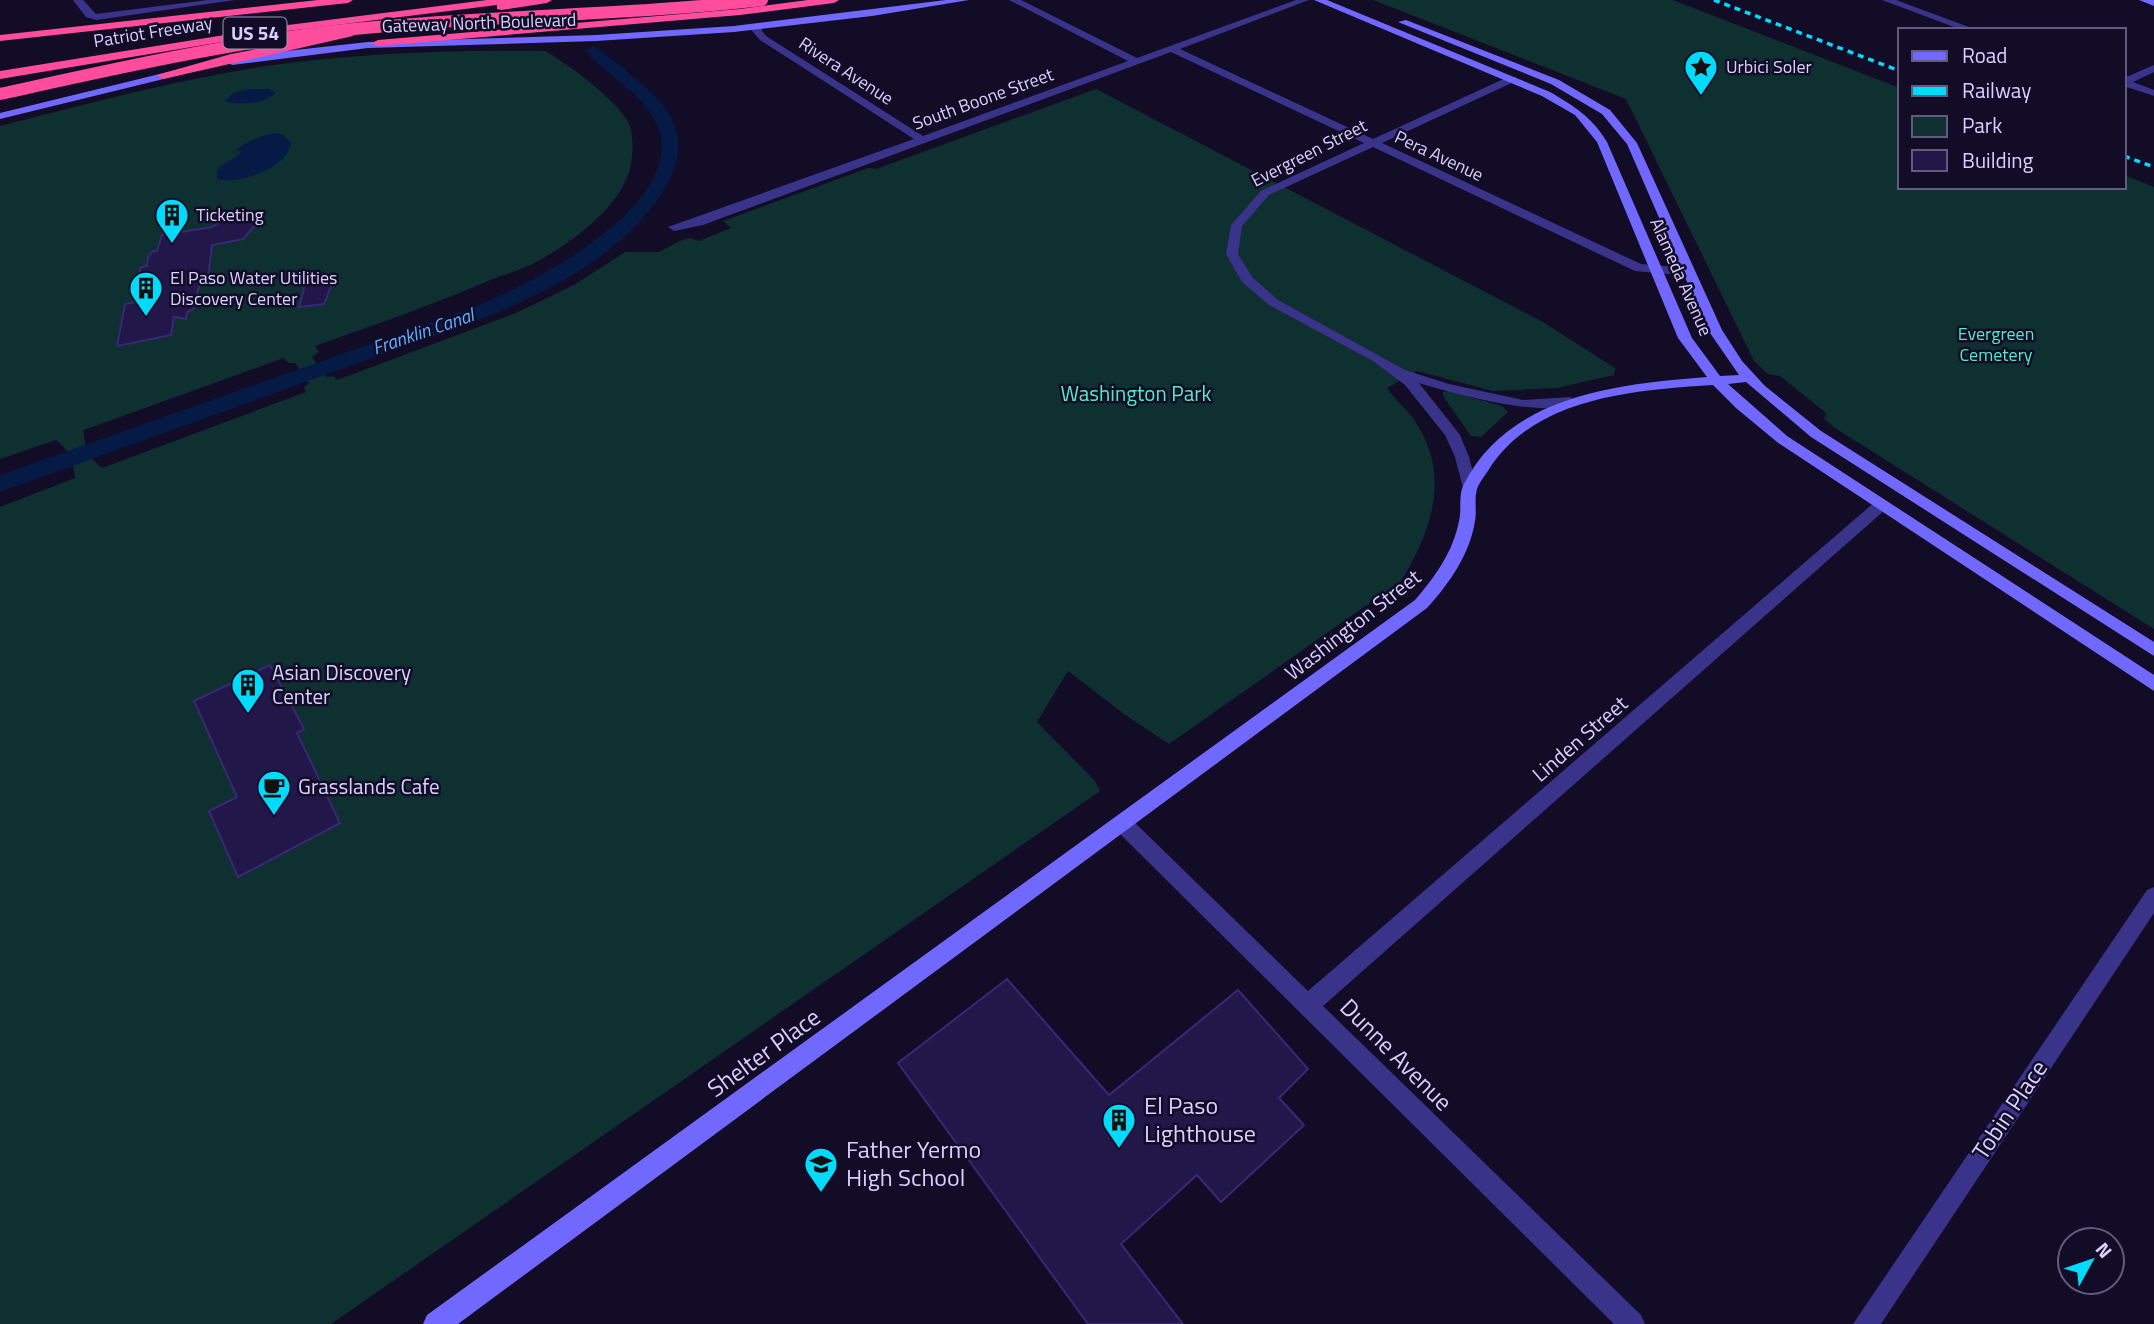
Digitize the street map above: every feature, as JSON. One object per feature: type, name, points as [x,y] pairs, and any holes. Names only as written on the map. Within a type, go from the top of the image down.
[{"type":"highway","name":"Patriot Freeway","points":[[0,77],[288,28],[513,0]]},
{"type":"highway","points":[[163,75],[268,49],[547,0]]},
{"type":"highway","points":[[0,94],[189,54],[343,30],[458,21],[651,13],[762,0]]},
{"type":"highway","points":[[378,43],[740,12],[834,0]]},
{"type":"highway","name":"Patriot Freeway","points":[[192,30],[353,3]]},
{"type":"highway","points":[[0,38],[353,3]]},
{"type":"highway","name":"Patriot Freeway","points":[[0,63],[66,51]]},
{"type":"main road","name":"Gateway North Boulevard","points":[[0,116],[163,75],[243,60],[378,43],[610,37],[758,26],[964,0]]},
{"type":"main road","name":"Alameda Avenue","points":[[1319,0],[1512,79],[1570,107],[1598,134],[1685,338],[1716,381],[1756,419],[1881,505],[2154,684]]},
{"type":"main road","name":"Alameda Avenue","points":[[1349,0],[1555,82],[1606,112],[1632,143],[1715,330],[1749,378],[1780,407],[1816,434],[2154,650]]},
{"type":"main road","points":[[2144,0],[2154,3]]},
{"type":"main road","name":"Washington Street","points":[[1123,824],[1421,604],[1441,582],[1457,555],[1466,523],[1469,488],[1496,447],[1514,430],[1570,401],[1611,391],[1749,378]]},
{"type":"main road","name":"Shelter Place","points":[[436,1324],[1123,824]]},
{"type":"street","points":[[78,0],[89,15],[96,17],[230,0]]},
{"type":"street","points":[[1014,0],[1138,62]]},
{"type":"street","name":"South Boone Street","points":[[674,227],[699,222],[1304,0]]},
{"type":"street","points":[[1887,0],[1966,28]]},
{"type":"street","name":"Rivera Avenue","points":[[758,26],[762,38],[922,140]]},
{"type":"street","name":"Pera Avenue","points":[[1172,49],[1639,268],[1689,272]]},
{"type":"street","points":[[2126,81],[2154,68]]},
{"type":"street","name":"Evergreen Street","points":[[1512,79],[1286,183],[1251,204],[1234,230],[1235,262],[1246,280],[1269,299],[1401,372],[1446,387],[1523,404],[1570,401]]},
{"type":"street","points":[[2126,83],[2154,93]]},
{"type":"street","name":"Evergreen Street","points":[[1401,372],[1424,396],[1445,425],[1461,455],[1469,488]]},
{"type":"street","name":"Linden Street","points":[[1308,1006],[1881,505]]},
{"type":"street","name":"Dunne Avenue","points":[[1123,824],[1632,1324]]},
{"type":"street","name":"Tobin Place","points":[[1866,1324],[2154,896]]},
{"type":"green space","name":"Evergreen Cemetery","points":[[1373,0],[1673,0],[1898,87],[1898,189],[2126,189],[2126,176],[2154,187],[2154,629],[1835,428],[1824,419],[1826,413],[1780,376],[1768,374],[1754,361],[1626,99]]},
{"type":"green space","name":"Washington Park","points":[[546,51],[590,82],[627,120],[631,133],[632,156],[629,173],[622,188],[584,230],[534,263],[315,346],[319,352],[312,357],[327,377],[334,376],[337,380],[516,313],[574,285],[625,252],[659,252],[682,240],[690,238],[699,241],[731,228],[723,221],[1096,89],[1543,322],[1615,368],[1614,375],[1557,388],[1493,391],[1417,371],[1387,388],[1412,417],[1424,437],[1432,458],[1435,479],[1434,500],[1422,541],[1401,581],[1169,744],[1068,671],[1037,722],[1095,781],[1100,791],[331,1324],[0,1324],[0,507],[75,478],[69,456],[56,440],[0,459],[0,126],[161,86],[295,62],[438,52]],"holes":[[[284,358],[288,363],[295,363],[309,383],[304,387],[306,392],[102,468],[88,451],[84,430]]]},
{"type":"green space","points":[[1449,391],[1502,406],[1508,412],[1481,437],[1471,436],[1443,396],[1443,392]]},
{"type":"water","points":[[249,89],[270,89],[276,93],[265,100],[252,103],[225,101],[233,93]]},
{"type":"water","points":[[275,133],[282,134],[291,143],[281,160],[249,177],[217,179],[217,170],[242,151],[236,150],[254,139]]},
{"type":"building","points":[[233,215],[256,224],[243,239],[212,245],[208,278],[201,279],[193,309],[187,312],[186,319],[174,317],[171,335],[117,346],[125,304],[136,302],[140,268],[147,266],[148,257],[157,251],[162,235],[212,227]]},
{"type":"building","points":[[336,274],[324,304],[299,307],[307,277]]},
{"type":"building","points":[[270,665],[304,729],[297,733],[340,823],[238,877],[209,811],[237,797],[194,701]]},
{"type":"building","name":"El Paso Lighthouse","points":[[1007,979],[1109,1095],[1238,990],[1308,1069],[1279,1098],[1304,1125],[1221,1202],[1197,1175],[1121,1244],[1183,1324],[1088,1324],[898,1063]]},
{"type":"waterway","name":"Franklin Canal","points":[[0,484],[484,310],[539,286],[598,250],[647,202],[667,165],[670,147],[668,132],[653,105],[593,51]]},
{"type":"railway","points":[[1714,0],[1898,70]]},
{"type":"railway","points":[[2126,157],[2154,167]]},
{"type":"place","name":"Urbici Soler","points":[[1701,97]]},
{"type":"place","name":"Ticketing","points":[[172,245]]},
{"type":"place","name":"El Paso Water Utilities Discovery Center","points":[[146,318]]},
{"type":"place","name":"Asian Discovery Center","points":[[248,715]]},
{"type":"place","name":"Grasslands Cafe","points":[[274,817]]},
{"type":"place","name":"El Paso Lighthouse","points":[[1119,1150]]},
{"type":"place","name":"Father Yermo High School","points":[[821,1194]]}]
